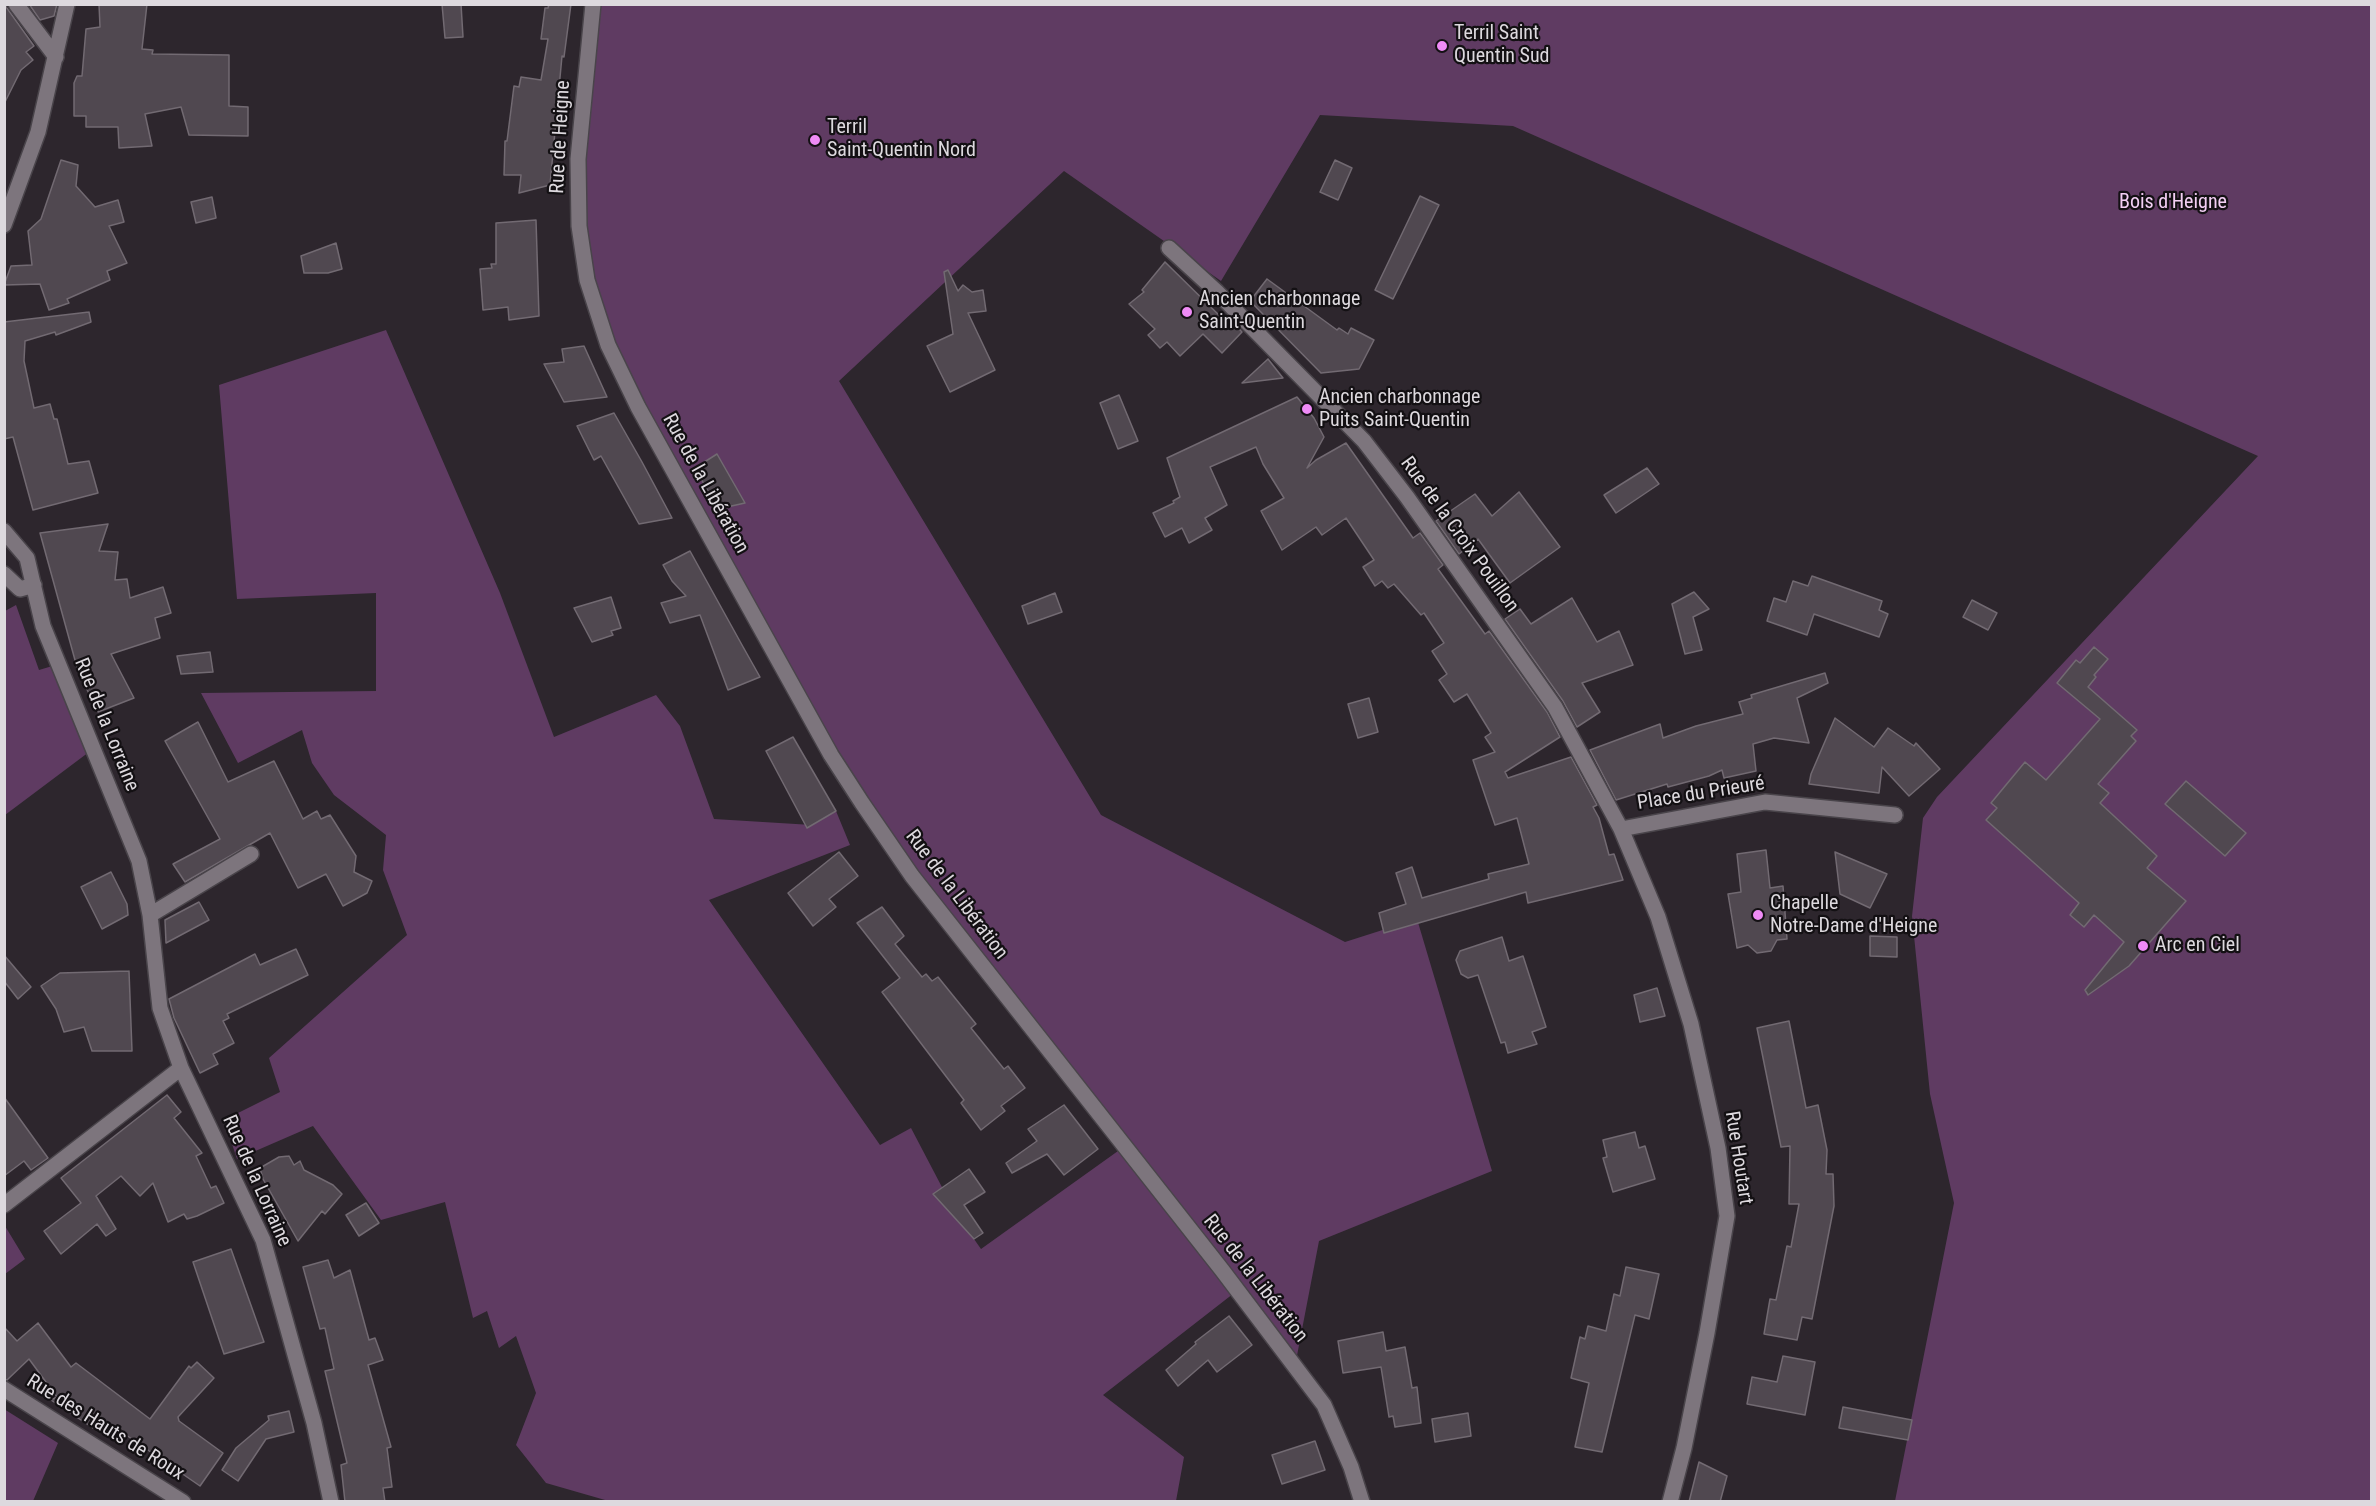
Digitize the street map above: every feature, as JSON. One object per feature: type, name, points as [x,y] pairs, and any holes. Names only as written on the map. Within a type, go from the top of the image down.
[{"type":"street","points":[[16,4],[56,57]]},
{"type":"street","points":[[4,225],[39,132],[67,4]]},
{"type":"street","name":"Rue de Heigne","points":[[585,271],[579,226],[578,159],[593,4]]},
{"type":"street","name":"Rue de la Croix Pouillon","points":[[1168,248],[1216,292],[1364,441],[1407,497],[1555,707],[1621,829]]},
{"type":"street","name":"Rue de la Libération","points":[[585,271],[608,345],[638,407],[831,755],[912,876],[1222,1270],[1324,1405],[1351,1467],[1362,1502]]},
{"type":"street","name":"Rue de la Lorraine","points":[[4,531],[27,558],[44,626],[139,861],[150,915],[160,1008],[181,1068],[263,1240],[314,1423],[331,1502]]},
{"type":"street","points":[[4,574],[20,589],[34,585]]},
{"type":"street","name":"Place du Prieuré","points":[[1621,829],[1765,801],[1895,815]]},
{"type":"street","name":"Rue Houtart","points":[[1621,829],[1658,917],[1690,1024],[1718,1148],[1727,1216],[1705,1344],[1684,1448],[1670,1502]]},
{"type":"street","points":[[150,915],[251,854]]},
{"type":"street","points":[[4,1205],[181,1068]]},
{"type":"street","name":"Rue des Hauts de Roux","points":[[4,1389],[183,1502]]},
{"type":"green space","name":"Bois d'Heigne","points":[[593,5],[2371,5],[2371,1501],[1895,1501],[1954,1203],[1930,1094],[1912,916],[1923,818],[1937,797],[2258,456],[1513,126],[1320,115],[1221,281],[1064,171],[839,381],[1101,815],[1345,942],[1417,919],[1492,1171],[1319,1241],[1295,1366],[1238,1290],[1103,1395],[1184,1457],[1176,1501],[612,1502],[546,1483],[516,1445],[536,1393],[516,1336],[499,1348],[487,1311],[473,1318],[445,1202],[381,1220],[313,1126],[237,1159],[224,1120],[280,1092],[269,1058],[407,935],[383,870],[386,835],[334,795],[312,763],[302,730],[238,763],[201,693],[376,691],[376,593],[237,599],[219,385],[386,330],[500,593],[554,737],[656,695],[680,726],[714,819],[812,825],[836,811],[850,845],[709,900],[880,1145],[911,1128],[955,1212],[981,1249],[1125,1146],[862,803],[608,345],[579,226]]},
{"type":"green space","points":[[16,605],[39,670],[59,664],[93,749],[5,815],[5,611]]},
{"type":"green space","points":[[5,1226],[25,1259],[4,1274]]},
{"type":"green space","points":[[4,1409],[58,1443],[33,1501],[5,1501]]},
{"type":"building","points":[[4,4],[34,46],[26,52],[33,60],[21,70],[4,104]]},
{"type":"building","points":[[29,4],[57,4],[54,16],[40,20]]},
{"type":"building","points":[[99,4],[147,4],[142,49],[153,50],[152,54],[229,55],[229,106],[248,107],[248,136],[189,135],[181,107],[145,114],[152,146],[119,148],[118,127],[86,127],[86,116],[74,116],[74,83],[77,76],[82,76],[86,29],[100,27]]},
{"type":"building","points":[[442,4],[461,4],[463,37],[445,38]]},
{"type":"building","points":[[549,4],[571,4],[564,57],[562,56],[550,185],[519,193],[521,175],[504,175],[505,141],[507,141],[514,86],[519,87],[521,77],[541,80],[548,39],[541,39],[545,8],[548,8]]},
{"type":"building","points":[[61,160],[78,165],[76,186],[95,207],[118,200],[124,222],[109,226],[127,263],[107,271],[110,280],[67,299],[69,303],[49,310],[40,284],[4,285],[11,266],[32,265],[28,231],[41,219]]},
{"type":"building","points":[[1335,160],[1352,168],[1338,200],[1320,192]]},
{"type":"building","points":[[1420,196],[1439,205],[1393,299],[1375,290]]},
{"type":"building","points":[[212,197],[216,218],[196,223],[191,202]]},
{"type":"building","points":[[536,220],[539,316],[509,320],[508,307],[483,310],[480,269],[492,268],[491,264],[496,264],[496,223]]},
{"type":"building","points":[[336,243],[342,269],[328,273],[304,273],[301,256]]},
{"type":"building","points":[[1165,262],[1226,322],[1229,318],[1242,332],[1222,353],[1203,334],[1180,356],[1167,342],[1160,348],[1148,335],[1155,329],[1129,304],[1144,292],[1142,290]]},
{"type":"building","points":[[948,270],[958,291],[963,285],[972,292],[983,290],[986,311],[968,313],[995,370],[950,392],[927,346],[953,334],[944,272]]},
{"type":"building","points":[[1267,279],[1337,330],[1339,328],[1348,334],[1351,328],[1374,340],[1359,369],[1321,373],[1250,301]]},
{"type":"building","points":[[89,312],[91,322],[56,335],[55,332],[25,341],[24,361],[34,408],[50,404],[54,419],[57,419],[68,464],[89,461],[98,493],[33,510],[13,437],[4,439],[4,322]]},
{"type":"building","points":[[584,346],[607,397],[564,402],[544,364],[564,362],[562,349]]},
{"type":"building","points":[[1268,359],[1283,378],[1242,383]]},
{"type":"building","points":[[1119,395],[1138,441],[1118,449],[1100,403]]},
{"type":"building","points":[[1297,397],[1314,418],[1324,437],[1307,468],[1316,460],[1346,443],[1413,538],[1420,533],[1443,565],[1438,569],[1485,634],[1489,631],[1547,712],[1560,737],[1505,772],[1508,778],[1571,757],[1597,805],[1593,807],[1599,818],[1609,855],[1614,854],[1623,880],[1528,903],[1526,892],[1384,933],[1379,913],[1406,904],[1396,873],[1412,867],[1422,898],[1489,879],[1488,874],[1529,864],[1517,818],[1495,825],[1473,760],[1495,752],[1485,737],[1491,733],[1467,694],[1454,702],[1439,680],[1447,674],[1432,651],[1444,643],[1424,613],[1421,615],[1394,584],[1388,588],[1382,581],[1375,586],[1363,567],[1374,560],[1346,518],[1322,535],[1316,527],[1282,550],[1261,511],[1284,498],[1263,464],[1256,447],[1210,467],[1227,505],[1205,518],[1212,530],[1189,543],[1182,528],[1165,537],[1153,513],[1174,503],[1173,501],[1180,497],[1167,458]]},
{"type":"building","points":[[614,413],[672,518],[639,524],[601,456],[594,460],[577,426]]},
{"type":"building","points":[[717,454],[745,503],[718,509],[695,468]]},
{"type":"building","points":[[1647,468],[1659,484],[1616,513],[1604,495]]},
{"type":"building","points":[[1519,492],[1560,547],[1510,583],[1478,539],[1459,554],[1436,521],[1475,494],[1492,516]]},
{"type":"building","points":[[108,524],[99,551],[118,552],[115,580],[127,579],[130,598],[163,587],[171,613],[155,618],[160,638],[111,654],[134,698],[98,712],[78,671],[40,533]]},
{"type":"building","points":[[690,551],[760,677],[728,690],[700,615],[670,623],[661,603],[686,596],[672,581],[663,565]]},
{"type":"building","points":[[1812,576],[1882,601],[1879,610],[1888,614],[1879,637],[1814,614],[1807,635],[1767,621],[1774,598],[1786,602],[1793,581],[1808,586]]},
{"type":"building","points":[[1694,592],[1709,609],[1693,617],[1702,650],[1685,654],[1672,604]]},
{"type":"building","points":[[1055,593],[1062,612],[1028,624],[1022,606]]},
{"type":"building","points":[[611,597],[621,628],[611,631],[613,635],[592,642],[574,608]]},
{"type":"building","points":[[1572,598],[1597,642],[1619,631],[1633,665],[1582,683],[1600,712],[1577,727],[1563,701],[1505,619],[1520,609],[1531,624]]},
{"type":"building","points":[[1972,600],[1997,613],[1988,630],[1963,617]]},
{"type":"building","points":[[2094,647],[2108,659],[2094,675],[2096,677],[2088,687],[2137,730],[2131,736],[2136,741],[2098,784],[2109,793],[2100,803],[2157,856],[2147,868],[2186,901],[2129,966],[2088,995],[2085,990],[2124,942],[2094,915],[2084,927],[2070,915],[2079,903],[1986,820],[1997,808],[1991,803],[2025,762],[2046,780],[2100,719],[2057,683],[2076,660],[2080,663]]},
{"type":"building","points":[[210,652],[213,672],[181,674],[177,656]]},
{"type":"building","points":[[1825,673],[1828,683],[1797,698],[1809,743],[1774,738],[1753,744],[1756,771],[1724,778],[1722,770],[1709,776],[1668,787],[1667,784],[1616,800],[1590,750],[1660,724],[1663,738],[1696,726],[1743,714],[1739,702],[1752,698],[1751,695]]},
{"type":"building","points":[[1369,698],[1378,732],[1358,738],[1348,704]]},
{"type":"building","points":[[1835,718],[1874,747],[1888,728],[1914,746],[1916,743],[1940,769],[1909,796],[1882,767],[1879,793],[1809,784],[1811,774]]},
{"type":"building","points":[[198,722],[228,782],[274,761],[303,819],[317,811],[321,819],[330,815],[356,856],[354,872],[372,881],[367,893],[343,906],[326,874],[298,888],[270,833],[185,882],[173,864],[220,839],[165,741]]},
{"type":"building","points":[[793,737],[836,811],[807,828],[766,751]]},
{"type":"building","points":[[2186,781],[2246,833],[2225,856],[2165,804]]},
{"type":"building","name":"Chapelle Notre-Dame d'Heigne","points":[[1766,850],[1770,888],[1783,886],[1787,939],[1777,940],[1771,951],[1757,953],[1748,945],[1737,948],[1728,894],[1741,892],[1737,854]]},
{"type":"building","points":[[839,852],[858,876],[829,899],[836,907],[813,926],[788,893]]},
{"type":"building","points":[[1835,852],[1887,874],[1870,908],[1840,894]]},
{"type":"building","points":[[111,872],[127,904],[128,915],[102,929],[81,887]]},
{"type":"building","points":[[199,902],[209,920],[166,943],[165,920]]},
{"type":"building","points":[[882,907],[904,936],[895,944],[922,977],[926,974],[932,981],[938,977],[976,1024],[971,1028],[1004,1069],[1008,1066],[1025,1088],[1001,1106],[1005,1111],[981,1130],[961,1103],[964,1100],[882,992],[900,978],[857,923]]},
{"type":"building","points":[[1870,936],[1897,937],[1897,957],[1870,956]]},
{"type":"building","points":[[1502,937],[1509,961],[1523,956],[1546,1027],[1532,1032],[1537,1044],[1508,1053],[1505,1042],[1501,1043],[1478,975],[1468,978],[1461,974],[1456,960],[1460,951]]},
{"type":"building","points":[[296,949],[308,975],[227,1014],[229,1018],[223,1021],[234,1043],[213,1054],[218,1064],[200,1073],[174,1018],[169,999],[255,954],[260,965]]},
{"type":"building","points":[[4,955],[31,987],[18,999],[4,981]]},
{"type":"building","points":[[129,971],[132,1051],[92,1051],[84,1027],[64,1032],[56,1009],[41,986],[60,973]]},
{"type":"building","points":[[1657,988],[1665,1016],[1640,1022],[1634,995]]},
{"type":"building","points":[[1789,1021],[1806,1108],[1818,1105],[1827,1150],[1826,1174],[1833,1174],[1834,1206],[1812,1319],[1802,1317],[1797,1340],[1764,1334],[1770,1299],[1776,1300],[1787,1246],[1791,1247],[1799,1204],[1789,1204],[1790,1146],[1781,1147],[1757,1028]]},
{"type":"building","points":[[167,1095],[181,1112],[174,1118],[202,1153],[196,1156],[211,1188],[216,1186],[224,1203],[197,1216],[187,1219],[184,1214],[168,1222],[153,1183],[140,1196],[121,1176],[96,1196],[116,1229],[106,1236],[97,1224],[61,1254],[44,1231],[81,1203],[61,1178]]},
{"type":"building","points":[[4,1097],[48,1158],[31,1170],[24,1161],[4,1176]]},
{"type":"building","points":[[1064,1105],[1098,1149],[1064,1175],[1047,1154],[1012,1173],[1006,1163],[1037,1141],[1028,1129]]},
{"type":"building","points":[[1635,1132],[1639,1148],[1645,1146],[1655,1179],[1613,1192],[1603,1158],[1607,1157],[1603,1140]]},
{"type":"building","points":[[289,1156],[294,1165],[300,1161],[304,1170],[333,1185],[342,1194],[325,1214],[322,1211],[298,1241],[263,1179],[260,1168],[279,1157]]},
{"type":"building","points":[[969,1169],[985,1192],[964,1205],[983,1233],[974,1239],[933,1194]]},
{"type":"building","points":[[366,1203],[379,1223],[359,1236],[346,1215]]},
{"type":"building","points":[[231,1249],[264,1342],[224,1354],[193,1262]]},
{"type":"building","points":[[328,1260],[334,1278],[350,1270],[369,1340],[375,1338],[383,1360],[368,1365],[391,1447],[387,1448],[392,1487],[383,1488],[385,1502],[345,1502],[341,1465],[347,1463],[325,1371],[334,1369],[325,1328],[320,1329],[303,1267]]},
{"type":"building","points":[[1626,1267],[1659,1274],[1649,1319],[1635,1315],[1602,1452],[1575,1447],[1589,1383],[1571,1378],[1580,1337],[1585,1339],[1588,1326],[1606,1331],[1614,1294],[1620,1296]]},
{"type":"building","points":[[1229,1316],[1252,1345],[1217,1372],[1208,1360],[1178,1386],[1166,1370],[1196,1344],[1195,1342]]},
{"type":"building","points":[[38,1323],[71,1367],[76,1363],[150,1419],[189,1366],[191,1368],[197,1362],[214,1378],[178,1417],[179,1421],[223,1453],[200,1486],[100,1417],[93,1428],[51,1400],[57,1397],[29,1359],[7,1380],[4,1379],[4,1327],[17,1341]]},
{"type":"building","points":[[1383,1332],[1386,1351],[1405,1347],[1412,1388],[1417,1387],[1421,1423],[1395,1427],[1393,1416],[1389,1417],[1381,1367],[1343,1373],[1338,1341]]},
{"type":"building","points":[[1783,1356],[1815,1362],[1805,1415],[1747,1404],[1752,1377],[1777,1382]]},
{"type":"building","points":[[1843,1407],[1912,1420],[1908,1440],[1839,1428]]},
{"type":"building","points":[[289,1411],[294,1432],[266,1439],[238,1481],[222,1470],[236,1448],[269,1420],[268,1416]]},
{"type":"building","points":[[1468,1413],[1471,1436],[1435,1442],[1432,1419]]},
{"type":"building","points":[[1315,1441],[1325,1470],[1282,1484],[1272,1455]]},
{"type":"building","points":[[1699,1462],[1727,1476],[1720,1502],[1689,1502]]},
{"type":"place","name":"Terril Saint Quentin Sud","points":[[1442,46]]},
{"type":"place","name":"Terril Saint-Quentin Nord","points":[[815,140]]},
{"type":"place","name":"Ancien charbonnage Saint-Quentin","points":[[1187,312]]},
{"type":"place","name":"Ancien charbonnage Puits Saint-Quentin","points":[[1307,409]]},
{"type":"place","name":"Chapelle Notre-Dame d'Heigne","points":[[1758,915]]},
{"type":"place","name":"Arc en Ciel","points":[[2143,946]]}]
